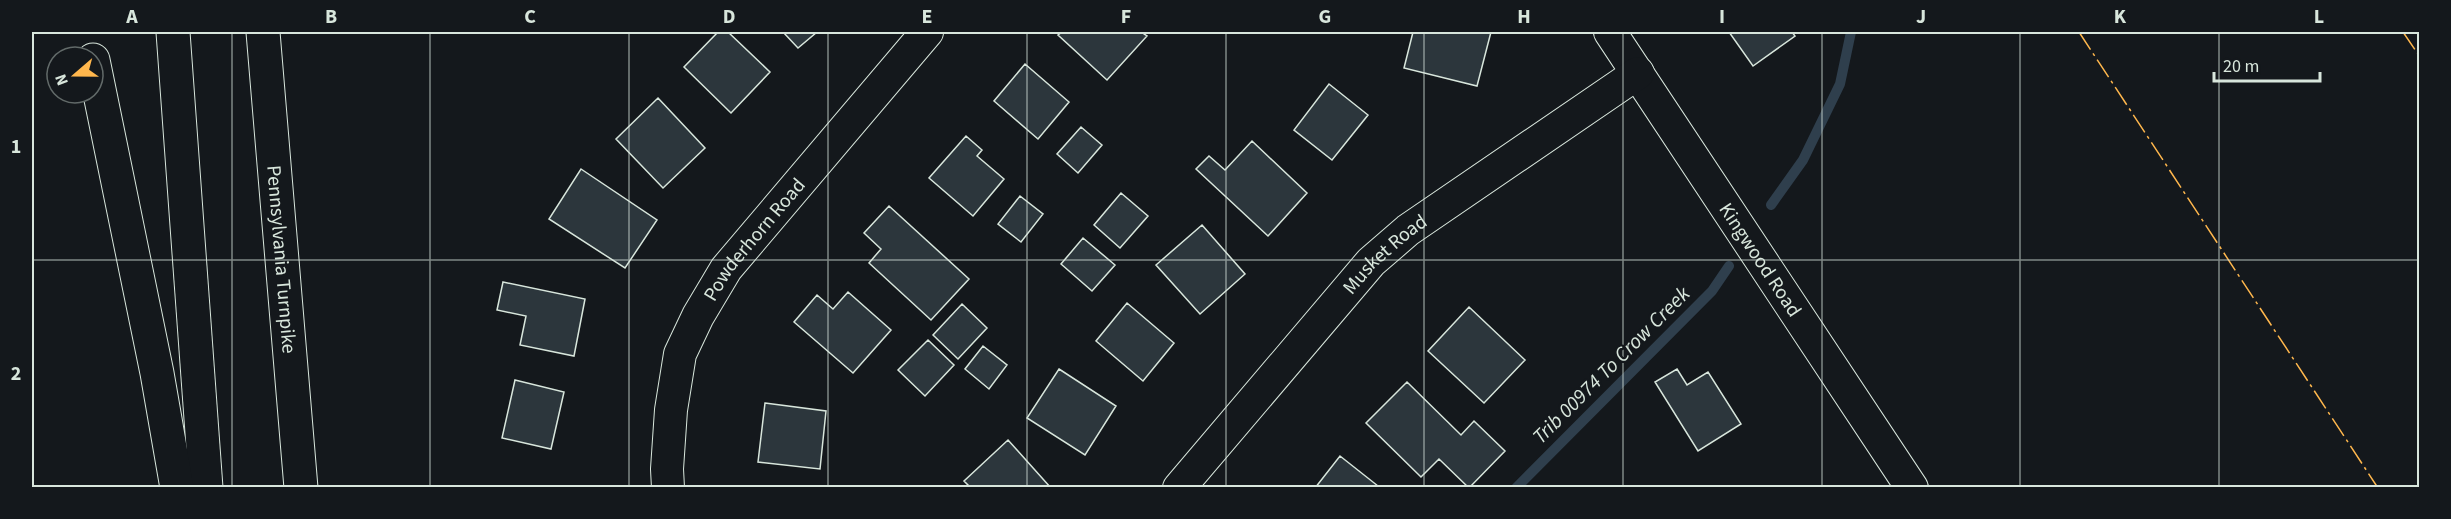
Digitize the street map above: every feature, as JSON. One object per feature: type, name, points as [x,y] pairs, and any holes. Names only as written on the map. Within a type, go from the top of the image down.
[{"type":"highway","points":[[173,32],[207,488]]},
{"type":"highway","name":"Pennsylvania Turnpike","points":[[263,32],[301,488]]},
{"type":"highway","points":[[103,105],[157,373],[177,488]]},
{"type":"street","name":"Powderhorn Road","points":[[668,488],[670,410],[680,354],[698,316],[726,269],[927,32]]},
{"type":"street","name":"Kingwood Road","points":[[1610,32],[1912,488]]},
{"type":"street","name":"Musket Road","points":[[1179,488],[1371,262],[1408,230],[1638,73]]},
{"type":"building","points":[[718,32],[728,32],[770,72],[731,113],[684,67]]},
{"type":"building","points":[[783,32],[817,32],[798,48]]},
{"type":"building","points":[[1062,32],[1141,32],[1147,36],[1107,80],[1058,35]]},
{"type":"building","points":[[1413,32],[1491,32],[1477,86],[1404,68]]},
{"type":"building","points":[[1729,32],[1792,32],[1795,36],[1753,66]]},
{"type":"building","points":[[1025,64],[1069,102],[1038,139],[994,101]]},
{"type":"building","points":[[1329,84],[1368,115],[1332,160],[1294,130]]},
{"type":"building","points":[[658,98],[705,148],[663,188],[616,139]]},
{"type":"building","points":[[1081,127],[1102,145],[1078,173],[1057,154]]},
{"type":"building","points":[[966,136],[982,150],[977,156],[1004,179],[973,216],[929,178]]},
{"type":"building","points":[[1252,141],[1307,193],[1268,236],[1196,169],[1209,156],[1225,170]]},
{"type":"building","points":[[581,169],[657,220],[625,268],[549,219]]},
{"type":"building","points":[[1121,193],[1148,216],[1120,248],[1094,225]]},
{"type":"building","points":[[1020,196],[1043,214],[1021,242],[998,224]]},
{"type":"building","points":[[889,206],[969,279],[931,320],[869,263],[881,249],[864,233]]},
{"type":"building","points":[[1202,225],[1245,274],[1200,314],[1156,265]]},
{"type":"building","points":[[1083,238],[1115,265],[1092,291],[1061,264]]},
{"type":"building","points":[[503,282],[585,299],[574,356],[520,345],[526,316],[497,310]]},
{"type":"building","points":[[848,292],[891,330],[853,373],[794,322],[817,295],[833,309]]},
{"type":"building","points":[[1127,303],[1174,343],[1143,381],[1096,341]]},
{"type":"building","points":[[962,304],[987,328],[958,359],[933,335]]},
{"type":"building","points":[[1469,307],[1525,360],[1484,403],[1428,351]]},
{"type":"building","points":[[928,340],[954,365],[925,396],[898,370]]},
{"type":"building","points":[[983,346],[1007,365],[989,389],[965,369]]},
{"type":"building","points":[[1059,369],[1116,406],[1085,455],[1027,418]]},
{"type":"building","points":[[1677,369],[1687,385],[1708,372],[1741,424],[1698,451],[1655,382]]},
{"type":"building","points":[[515,380],[564,392],[551,449],[502,438]]},
{"type":"building","points":[[1407,382],[1461,435],[1474,421],[1505,451],[1469,488],[1439,459],[1421,477],[1366,423]]},
{"type":"building","points":[[765,403],[826,411],[820,469],[758,462]]},
{"type":"building","points":[[1008,440],[1051,488],[971,488],[964,481]]},
{"type":"building","points":[[1340,456],[1378,486],[1378,488],[1315,488]]},
{"type":"waterway","name":"Trib 00974 To Crow Creek","points":[[1771,205],[1803,160],[1840,84],[1851,32]]},
{"type":"waterway","name":"Trib 00974 To Crow Creek","points":[[1516,488],[1712,291],[1729,266]]},
{"type":"power","points":[[2079,32],[2378,488]]},
{"type":"power","points":[[2403,32],[2420,57]]}]
